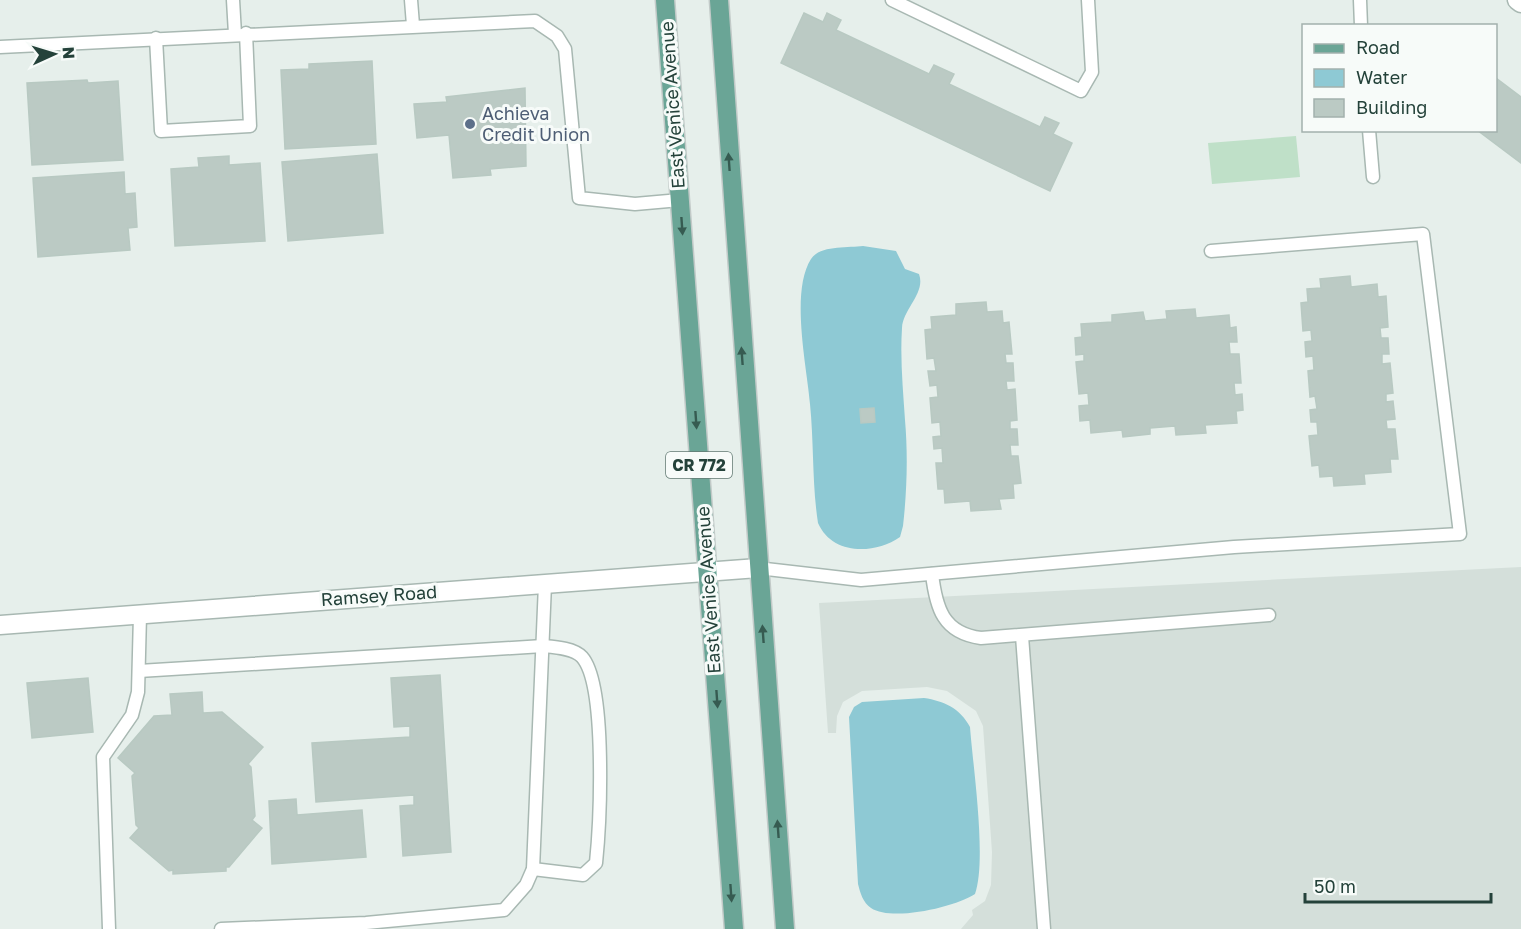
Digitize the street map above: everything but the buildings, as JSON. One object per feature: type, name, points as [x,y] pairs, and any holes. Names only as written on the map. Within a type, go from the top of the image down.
[{"type":"main road","name":"East Venice Avenue","points":[[665,0],[734,929]]},
{"type":"main road","name":"CR 772","points":[[719,0],[785,929]]},
{"type":"street","points":[[1517,0],[1521,3]]},
{"type":"street","name":"Ramsey Road","points":[[0,625],[758,568]]},
{"type":"lane","points":[[156,38],[161,131],[250,126],[241,33],[233,0]]},
{"type":"lane","points":[[411,0],[413,25]]},
{"type":"lane","points":[[892,0],[1081,91],[1092,72],[1088,0]]},
{"type":"lane","points":[[1360,0],[1361,24]]},
{"type":"lane","points":[[0,47],[241,33],[535,21],[547,27],[557,36],[565,49],[579,198],[635,204],[680,200]]},
{"type":"lane","points":[[1369,132],[1373,177]]},
{"type":"lane","points":[[758,568],[861,580],[1234,547],[1460,534],[1423,234],[1211,251]]},
{"type":"lane","points":[[932,574],[937,606],[953,628],[967,636],[981,638],[1269,615]]},
{"type":"lane","points":[[221,929],[366,923],[504,910],[526,885],[533,869],[545,584]]},
{"type":"lane","points":[[109,929],[103,757],[132,715],[138,692],[140,615]]},
{"type":"lane","points":[[1022,636],[1044,929]]},
{"type":"lane","points":[[139,671],[543,646],[560,648],[581,656],[592,673],[602,783],[596,863],[583,875],[533,869]]},
{"type":"shaded area","points":[[1521,567],[1521,929],[961,929],[973,915],[972,910],[985,901],[991,885],[992,852],[983,726],[976,711],[947,691],[927,687],[862,691],[843,702],[837,716],[836,733],[828,733],[819,603]]},
{"type":"green space","points":[[1296,136],[1300,177],[1212,184],[1208,143]]},
{"type":"water","points":[[863,246],[896,251],[905,269],[919,274],[920,281],[917,294],[906,314],[902,328],[907,459],[903,526],[900,537],[890,543],[866,549],[854,549],[833,541],[824,534],[818,523],[801,310],[805,273],[811,259],[827,249]]},
{"type":"water","points":[[924,698],[951,706],[970,727],[980,859],[975,894],[939,908],[908,913],[881,912],[866,903],[858,884],[849,717],[854,707],[862,702]]},
{"type":"place","name":"Achieva Credit Union","points":[[470,124]]}]
